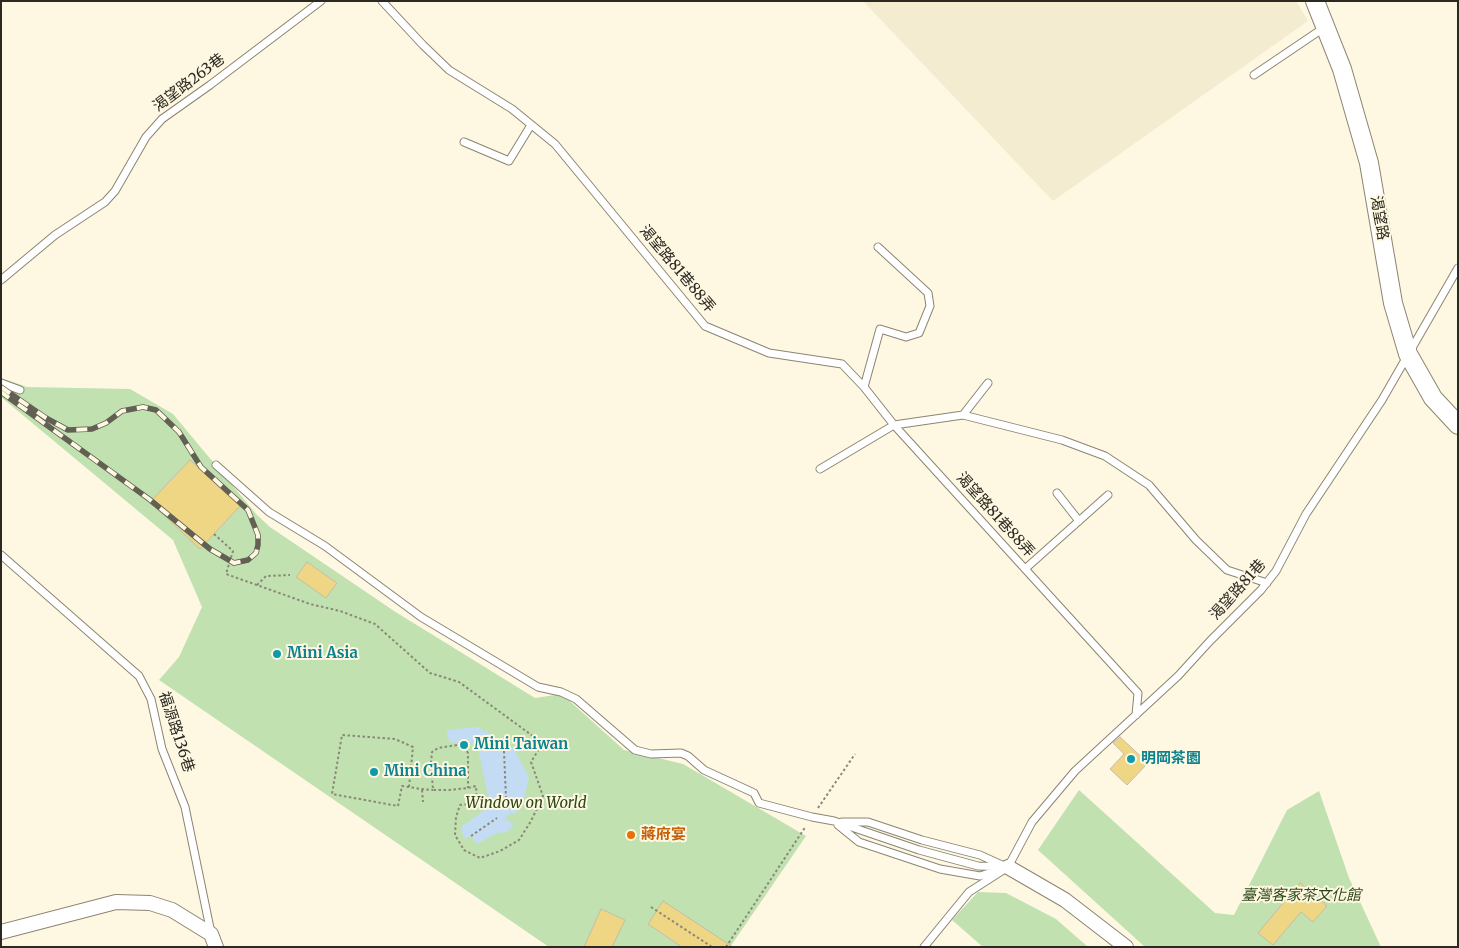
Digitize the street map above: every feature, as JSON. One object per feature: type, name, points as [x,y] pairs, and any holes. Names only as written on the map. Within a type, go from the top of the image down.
[{"type":"street","name":"渴望路","points":[[1315,1],[1342,69],[1369,163],[1393,303],[1408,354],[1433,398],[1458,426]]},
{"type":"street","points":[[1008,867],[1065,900],[1126,947]]},
{"type":"street","points":[[1,932],[116,902],[150,903],[172,910],[214,940]]},
{"type":"lane","name":"渴望路263巷","points":[[1,280],[55,236],[104,202],[115,191],[146,137],[162,119],[320,1]]},
{"type":"lane","name":"渴望路81巷88弄","points":[[382,1],[449,70],[512,109],[555,144],[706,326],[769,353],[842,364],[864,387],[894,425],[1138,693],[1136,715]]},
{"type":"lane","points":[[1254,75],[1326,27]]},
{"type":"lane","points":[[464,142],[509,161],[531,125]]},
{"type":"lane","points":[[864,387],[880,329],[906,337],[919,333],[930,306],[928,293],[878,247]]},
{"type":"lane","name":"渴望路81巷","points":[[1008,867],[1032,822],[1075,772],[1178,676],[1276,572],[1306,514],[1382,400],[1458,268]]},
{"type":"lane","points":[[1,382],[20,390]]},
{"type":"lane","points":[[963,415],[988,383]]},
{"type":"lane","points":[[820,469],[894,425],[963,415],[1062,440],[1105,456],[1149,485],[1196,540],[1227,570],[1266,583]]},
{"type":"lane","points":[[216,466],[269,512],[325,546],[421,617],[538,687],[561,692],[576,699],[635,750],[651,754],[680,753],[688,756],[704,770],[754,793],[759,803],[834,822],[919,850],[978,866],[1008,867]]},
{"type":"lane","points":[[1057,493],[1079,521]]},
{"type":"lane","points":[[1025,569],[1108,495]]},
{"type":"lane","name":"福源路136巷","points":[[1,555],[139,676],[151,699],[162,749],[185,807],[214,940]]},
{"type":"lane","points":[[834,822],[868,822],[922,840],[980,855],[1008,867]]},
{"type":"lane","points":[[834,822],[859,842],[940,869],[980,876],[1008,867]]},
{"type":"lane","points":[[924,947],[969,892],[1008,867]]},
{"type":"path","points":[[214,534],[233,552],[226,574],[310,604],[340,611],[375,624],[430,673],[459,682],[541,742],[531,762],[543,796],[532,821],[520,840],[500,851],[480,858],[464,850],[455,835],[456,817],[460,805],[478,803],[476,786],[433,790],[421,789],[402,786],[398,806],[332,794],[342,735],[395,739],[413,747],[409,787]]},
{"type":"path","points":[[257,585],[266,576],[290,575]]},
{"type":"path","points":[[433,790],[432,752],[438,748],[457,745],[464,747],[468,753],[468,788]]},
{"type":"path","points":[[504,751],[506,798]]},
{"type":"path","points":[[726,947],[855,754]]},
{"type":"path","points":[[421,789],[423,802]]},
{"type":"path","points":[[471,836],[497,818]]},
{"type":"path","points":[[651,907],[712,947]]},
{"type":"shaded area","points":[[863,1],[1296,1],[1308,21],[1053,201]]},
{"type":"green space","name":"Window on World","points":[[1,378],[27,387],[130,389],[173,414],[257,515],[270,527],[394,611],[535,698],[562,694],[624,750],[683,764],[806,836],[730,947],[549,947],[159,680],[179,657],[202,607],[173,540],[1,397]]},
{"type":"green space","name":"臺灣客家茶文化館","points":[[1079,790],[1215,913],[1234,915],[1287,810],[1319,791],[1349,878],[1381,947],[1145,947],[1038,850]]},
{"type":"green space","points":[[978,892],[1006,893],[1056,919],[1088,947],[983,947],[952,920]]},
{"type":"water","points":[[477,727],[492,735],[504,751],[513,747],[529,777],[524,799],[515,815],[512,812],[505,818],[514,825],[507,832],[497,833],[477,844],[471,836],[464,839],[461,827],[490,806],[477,744],[449,742],[447,730]]},
{"type":"building","points":[[190,460],[240,506],[200,549],[150,502]]},
{"type":"building","points":[[307,562],[337,583],[326,598],[296,577]]},
{"type":"building","name":"明岡茶園","points":[[1120,737],[1148,763],[1127,785],[1110,769],[1124,754],[1113,743]]},
{"type":"building","points":[[1300,883],[1327,906],[1313,922],[1301,912],[1273,945],[1258,933]]},
{"type":"building","points":[[663,901],[733,947],[682,947],[648,924]]},
{"type":"building","points":[[601,909],[625,920],[612,947],[584,947]]},
{"type":"railway","points":[[1,387],[46,418],[68,430],[92,429],[106,423],[122,411],[143,407],[156,410],[179,432],[201,467],[248,510],[258,535],[256,553],[248,560],[234,563],[210,549],[149,499],[1,392]]},
{"type":"place","name":"Mini Asia","points":[[277,654]]},
{"type":"place","name":"Mini Taiwan","points":[[464,745]]},
{"type":"place","name":"明岡茶園","points":[[1131,759]]},
{"type":"place","name":"Mini China","points":[[374,772]]},
{"type":"place","name":"蔣府宴","points":[[631,835]]}]
